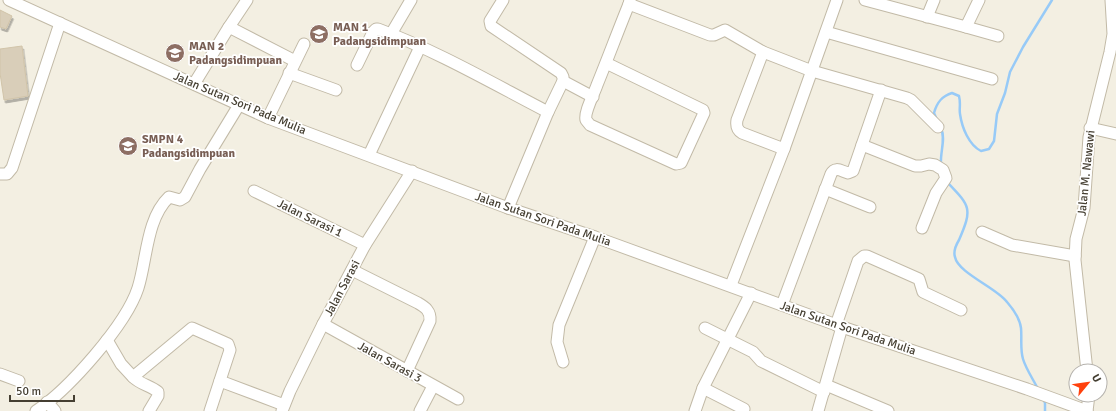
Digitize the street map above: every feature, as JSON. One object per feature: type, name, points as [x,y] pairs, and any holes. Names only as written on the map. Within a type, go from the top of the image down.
[{"type":"street","name":"Jalan Sutan Sori Pada Mulia","points":[[9,0],[268,118],[508,208],[595,237],[839,326],[1027,389],[1087,411]]},
{"type":"street","points":[[194,84],[247,0]]},
{"type":"street","points":[[391,34],[411,0]]},
{"type":"street","points":[[503,0],[490,21],[490,24],[561,73],[563,77],[563,81],[548,112],[508,208]]},
{"type":"street","points":[[731,286],[784,149],[837,0]]},
{"type":"street","points":[[865,0],[998,36]]},
{"type":"street","points":[[927,17],[934,0]]},
{"type":"street","points":[[966,27],[979,0]]},
{"type":"street","name":"Jalan M. Nawawi","points":[[1086,363],[1075,256],[1076,239],[1084,208],[1090,128],[1110,52],[1112,34],[1111,0]]},
{"type":"street","points":[[606,63],[704,110],[682,162],[676,164],[587,123],[585,118],[592,97],[630,2],[710,35],[714,35],[725,30],[763,52],[812,71],[911,100],[938,127]]},
{"type":"street","points":[[0,174],[7,174],[12,168],[60,23]]},
{"type":"street","points":[[229,27],[295,61]]},
{"type":"street","points":[[358,65],[374,30],[378,29],[462,67],[548,112]]},
{"type":"street","points":[[826,32],[992,79]]},
{"type":"street","points":[[268,118],[304,44]]},
{"type":"street","points":[[369,155],[420,47]]},
{"type":"street","points":[[763,52],[737,120],[737,128],[742,132],[784,149]]},
{"type":"street","points":[[289,73],[336,90]]},
{"type":"street","points":[[563,81],[592,97]]},
{"type":"street","points":[[782,305],[833,170],[837,169],[848,173],[853,171],[881,90]]},
{"type":"street","points":[[36,411],[74,378],[107,340],[127,312],[135,295],[151,230],[160,210],[168,197],[180,200],[184,197],[239,105]]},
{"type":"street","points":[[1090,128],[1116,134]]},
{"type":"street","points":[[862,145],[915,166],[929,164],[940,168],[946,175],[936,193],[922,228]]},
{"type":"street","name":"Jalan Sarasi","points":[[283,408],[323,324],[365,244],[412,171]]},
{"type":"street","points":[[825,189],[870,207]]},
{"type":"street","name":"Jalan Sarasi 1","points":[[254,191],[365,244]]},
{"type":"street","points":[[982,232],[1012,245],[1075,256]]},
{"type":"street","points":[[563,362],[557,342],[559,325],[595,237]]},
{"type":"street","points":[[818,411],[825,389],[839,326],[858,261],[864,256],[919,279],[923,292],[961,310]]},
{"type":"street","points":[[352,270],[418,303],[424,307],[430,315],[430,320],[407,371]]},
{"type":"street","points":[[694,411],[703,388],[751,293]]},
{"type":"street","name":"Jalan Sarasi 3","points":[[323,324],[458,400]]},
{"type":"street","points":[[133,378],[192,328],[226,343],[230,347],[210,411]]},
{"type":"street","points":[[705,328],[753,352],[761,362],[825,389],[888,411]]},
{"type":"street","points":[[107,340],[121,364],[133,378],[158,392],[158,396],[149,411]]},
{"type":"street","points":[[0,374],[18,381]]},
{"type":"street","points":[[220,382],[283,408]]},
{"type":"street","points":[[420,411],[433,386]]},
{"type":"street","points":[[703,388],[744,409]]},
{"type":"street","points":[[47,402],[54,411]]},
{"type":"building","points":[[0,10],[12,16],[6,29],[0,27]]},
{"type":"building","points":[[22,46],[28,96],[4,100],[0,73],[0,49]]},
{"type":"waterway","points":[[937,120],[934,113],[940,100],[952,93],[959,96],[961,119],[967,136],[973,145],[981,151],[989,149],[994,141],[997,114],[1005,93],[1010,72],[1023,47],[1052,0]]},
{"type":"waterway","points":[[941,128],[943,137],[941,164]]},
{"type":"waterway","points":[[947,182],[965,202],[967,208],[966,221],[955,248],[955,257],[963,269],[995,291],[1014,311],[1020,325],[1023,359],[1038,389]]},
{"type":"waterway","points":[[1043,398],[1045,403],[1045,411]]},
{"type":"place","name":"MAN 1 Padangsidimpuan","points":[[319,34]]},
{"type":"place","name":"MAN 2 Padangsidimpuan","points":[[175,53]]},
{"type":"place","name":"SMPN 4 Padangsidimpuan","points":[[128,146]]}]
